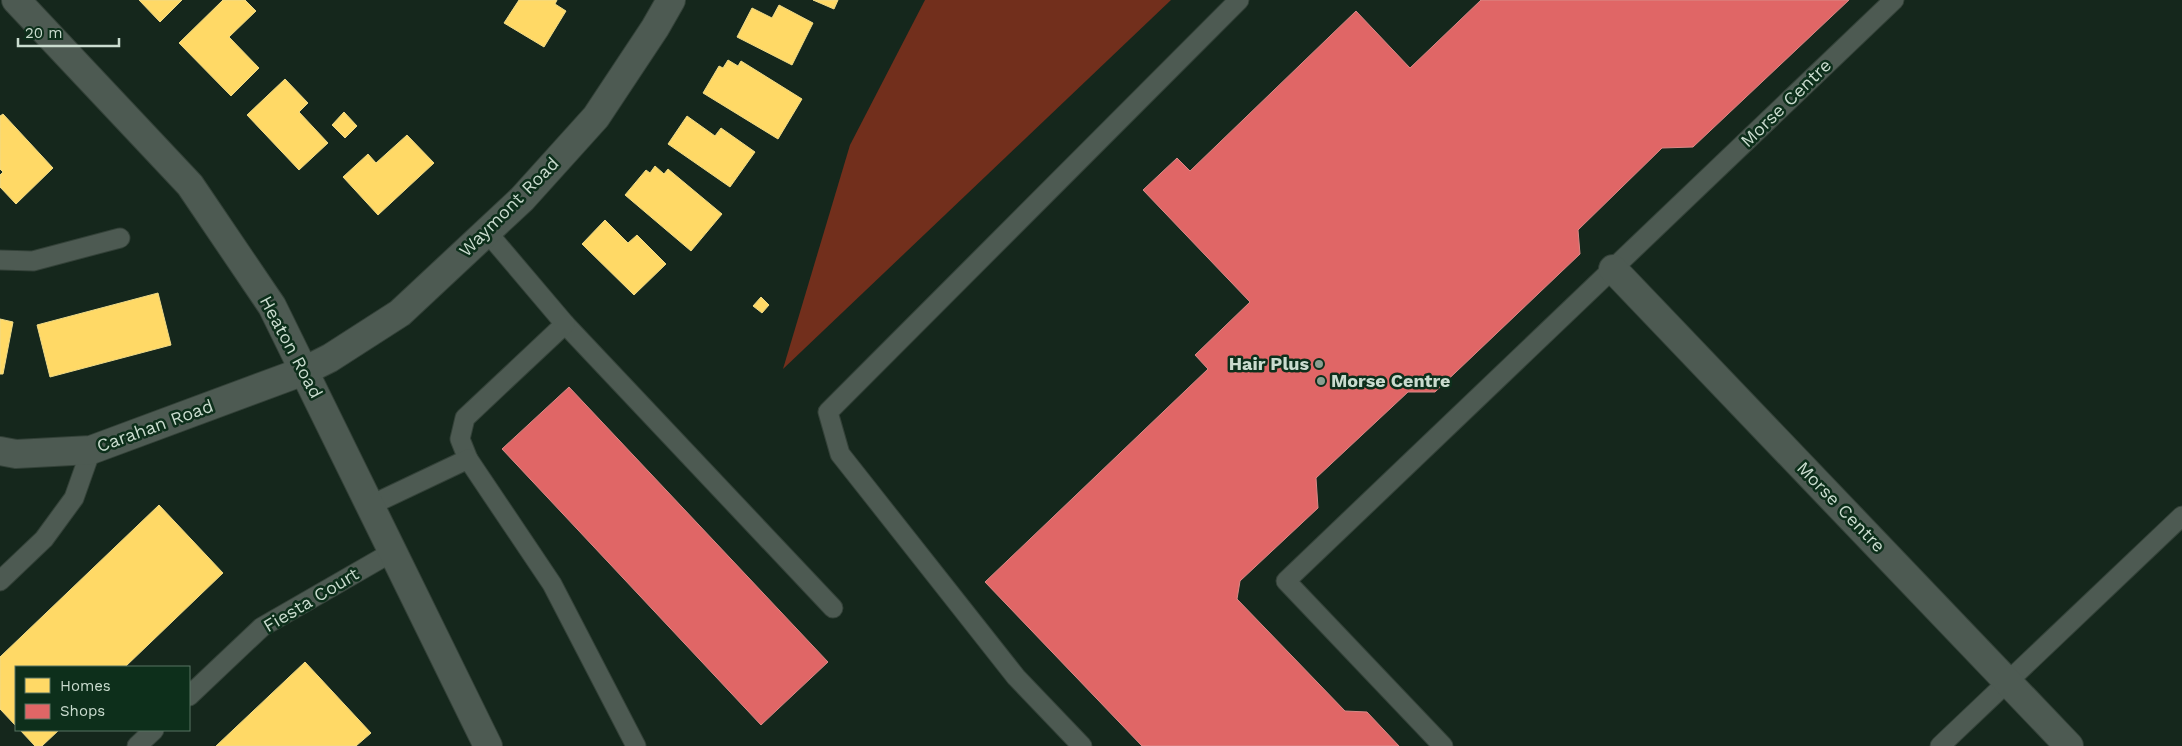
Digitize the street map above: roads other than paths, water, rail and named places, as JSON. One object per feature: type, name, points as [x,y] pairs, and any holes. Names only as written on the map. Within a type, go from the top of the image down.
[{"type":"street","name":"Heaton Road","points":[[16,0],[190,184],[272,306],[394,551],[488,746]]},
{"type":"street","name":"Waymont Road","points":[[304,370],[330,358],[400,313],[522,199],[596,117],[655,28],[671,0]]},
{"type":"street","name":"Morse Centre","points":[[1613,268],[2069,746]]},
{"type":"street","name":"Carahan Road","points":[[0,451],[16,454],[92,450],[304,370]]},
{"type":"lane","points":[[1082,746],[1016,677],[840,454],[828,412],[1239,0]]},
{"type":"lane","name":"Morse Centre","points":[[1443,746],[1286,581],[1894,0]]},
{"type":"lane","points":[[487,232],[565,324],[833,608]]},
{"type":"lane","points":[[0,260],[33,261],[120,238]]},
{"type":"lane","points":[[565,324],[465,418],[460,439],[468,459],[552,584],[636,746]]},
{"type":"lane","points":[[0,581],[44,539],[74,498],[92,450]]},
{"type":"lane","points":[[371,505],[468,459]]},
{"type":"lane","points":[[1940,746],[2182,516]]},
{"type":"lane","name":"Fiesta Court","points":[[190,695],[262,627],[394,551]]},
{"type":"lane","points":[[137,746],[153,731]]},
{"type":"place","name":"Hair Plus","points":[[1319,364]]},
{"type":"place","name":"Morse Centre","points":[[1321,381]]}]
